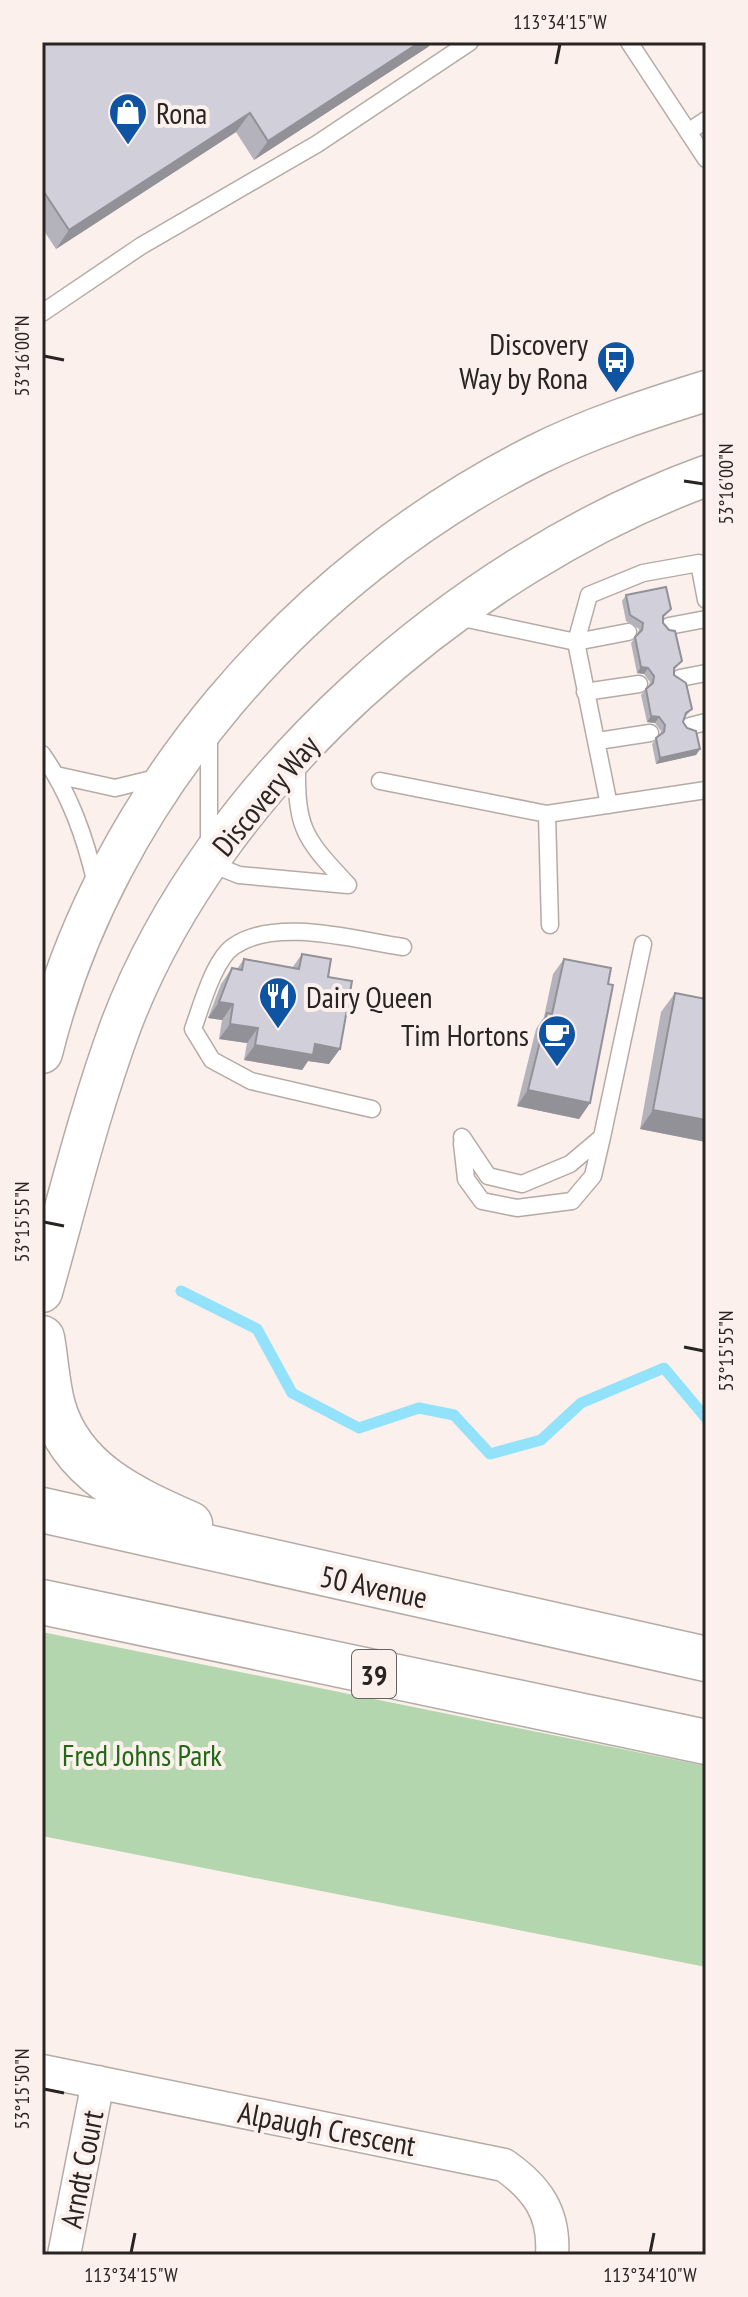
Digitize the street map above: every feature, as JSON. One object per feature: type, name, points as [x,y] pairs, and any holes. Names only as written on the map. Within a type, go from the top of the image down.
[{"type":"main road","points":[[42,1338],[53,1407],[70,1444],[95,1473],[138,1501],[199,1528],[347,1579]]},
{"type":"main road","name":"50 Avenue","points":[[42,1510],[706,1659]]},
{"type":"main road","name":"39","points":[[42,1602],[706,1742]]},
{"type":"street","points":[[42,1053],[70,961],[99,894],[168,775],[246,675],[294,628],[433,515],[536,455],[647,409],[706,391]]},
{"type":"street","name":"Discovery Way","points":[[42,1292],[122,1024],[172,921],[209,863],[297,752],[392,662],[449,615],[573,534],[646,498],[706,476]]},
{"type":"street","name":"Alpaugh Crescent","points":[[42,2071],[504,2165],[528,2182],[543,2200],[553,2236],[552,2255]]},
{"type":"street","name":"Arndt Court","points":[[64,2255],[98,2082]]},
{"type":"lane","points":[[42,313],[51,304],[141,246],[317,144],[470,42]]},
{"type":"lane","points":[[629,42],[706,159]]},
{"type":"lane","points":[[688,132],[706,120]]},
{"type":"lane","points":[[609,805],[576,642],[589,595],[643,573],[699,563],[706,600]]},
{"type":"lane","points":[[449,615],[576,642],[628,632]]},
{"type":"lane","points":[[669,626],[706,619]]},
{"type":"lane","points":[[680,678],[706,673]]},
{"type":"lane","points":[[585,692],[639,684]]},
{"type":"lane","points":[[209,722],[209,863],[239,875],[348,885],[304,834],[296,808],[297,752]]},
{"type":"lane","points":[[598,741],[650,733]]},
{"type":"lane","points":[[42,754],[56,775],[86,840],[99,894]]},
{"type":"lane","points":[[56,775],[115,788],[168,775]]},
{"type":"lane","points":[[380,781],[547,814],[706,790]]},
{"type":"lane","points":[[547,814],[550,925]]},
{"type":"lane","points":[[372,1109],[251,1081],[212,1060],[193,1029],[213,976],[232,946],[278,930],[403,947]]},
{"type":"lane","points":[[602,1137],[570,1164],[522,1184],[488,1176],[462,1137],[466,1179],[482,1201],[517,1208],[572,1201],[593,1176],[602,1137],[643,944]]},
{"type":"green space","name":"Fred Johns Park","points":[[42,1632],[706,1766],[706,1967],[42,1836]]},
{"type":"building","name":"Rona","points":[[42,42],[420,42],[268,141],[250,113],[69,230],[42,189]]},
{"type":"building","points":[[666,587],[671,609],[663,616],[663,623],[669,630],[675,631],[682,661],[674,668],[674,675],[686,683],[692,709],[686,713],[683,722],[687,728],[696,731],[700,749],[660,758],[656,738],[664,732],[665,725],[659,717],[651,716],[646,689],[653,683],[654,676],[648,668],[641,667],[635,637],[642,630],[643,623],[630,615],[626,595]]},
{"type":"building","name":"Dairy Queen","points":[[302,954],[331,959],[328,977],[352,981],[340,1049],[315,1044],[313,1055],[255,1045],[258,1028],[230,1024],[233,1004],[219,1002],[232,968],[242,970],[244,959],[299,969]]},
{"type":"building","name":"Tim Hortons","points":[[564,959],[611,968],[608,984],[613,985],[590,1103],[528,1090],[547,1013],[552,1014]]},
{"type":"building","points":[[675,993],[706,999],[706,1120],[653,1110]]},
{"type":"waterway","points":[[181,1291],[257,1329],[292,1393],[359,1428],[419,1408],[454,1415],[490,1454],[541,1440],[581,1403],[664,1368],[706,1418]]},
{"type":"place","name":"Rona","points":[[128,146]]},
{"type":"place","name":"Discovery Way by Rona","points":[[616,394]]},
{"type":"place","name":"Dairy Queen","points":[[278,1030]]},
{"type":"place","name":"Tim Hortons","points":[[557,1068]]}]
